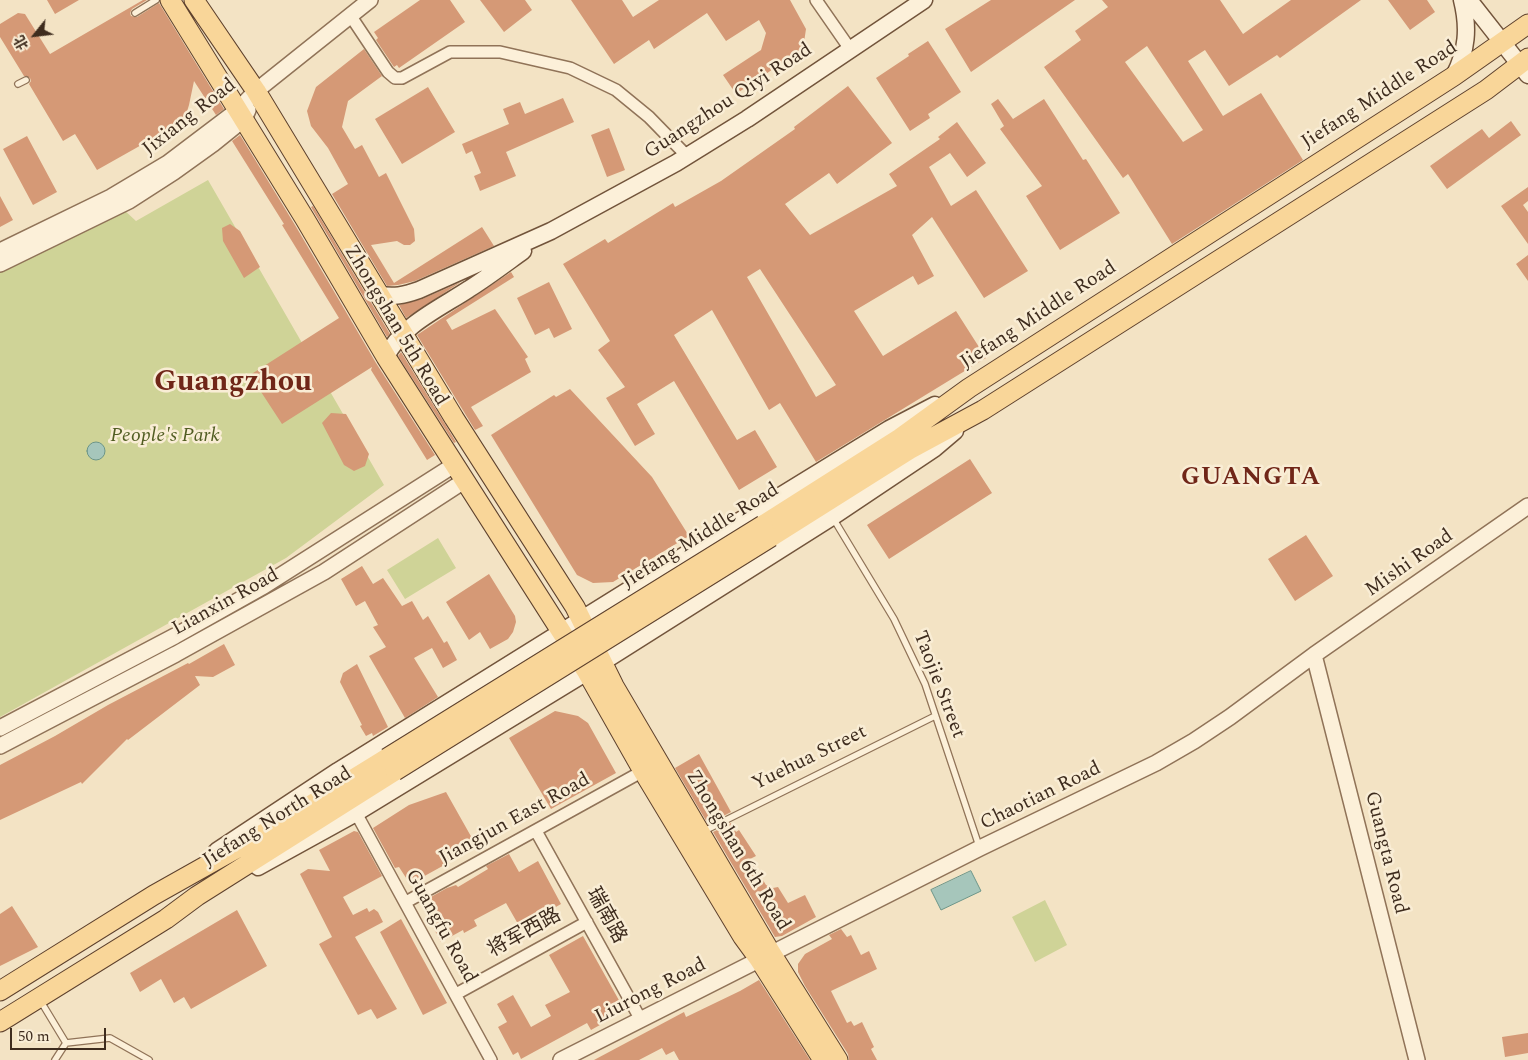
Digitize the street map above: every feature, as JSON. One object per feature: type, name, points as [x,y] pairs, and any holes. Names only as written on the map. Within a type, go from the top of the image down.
[{"type":"main road","name":"Zhongshan 5th Road","points":[[170,0],[459,473],[581,653]]},
{"type":"main road","name":"Zhongshan 5th Road","points":[[194,0],[256,90],[378,294],[582,620],[581,653]]},
{"type":"main road","name":"Guangzhou Qiyi Road","points":[[378,294],[388,296],[419,290],[552,231],[687,156],[747,119],[924,0]]},
{"type":"main road","points":[[1454,76],[1467,40],[1465,11],[1462,0]]},
{"type":"main road","points":[[1469,0],[1502,42],[1525,66]]},
{"type":"main road","name":"Jiefang Middle Road","points":[[581,653],[767,531],[969,388],[1454,76],[1528,24]]},
{"type":"main road","name":"Jiefang Middle Road","points":[[767,531],[938,433],[983,410],[1525,66]]},
{"type":"main road","name":"Guangzhou Qiyi Road","points":[[386,356],[394,342],[403,334],[552,231]]},
{"type":"main road","points":[[581,653],[582,620],[827,466],[913,416],[969,388]]},
{"type":"main road","points":[[154,895],[305,792],[581,653],[832,517],[935,448],[983,410]]},
{"type":"main road","points":[[166,919],[356,813],[581,653]]},
{"type":"main road","name":"Jiefang North Road","points":[[0,991],[154,895],[391,765],[581,653]]},
{"type":"main road","name":"Zhongshan 6th Road","points":[[581,653],[643,772],[742,937],[765,956],[838,1060]]},
{"type":"main road","name":"Zhongshan 6th Road","points":[[581,653],[634,720],[701,832],[765,956],[823,1060]]},
{"type":"main road","name":"Jiefang North Road","points":[[0,1022],[166,919],[391,765]]},
{"type":"street","name":"Jixiang Road","points":[[0,264],[129,201],[174,172],[241,115],[256,90],[370,0]]},
{"type":"street","points":[[816,0],[850,49]]},
{"type":"street","points":[[350,15],[388,72],[395,78],[402,78],[450,52],[500,52],[570,68],[616,90],[649,117],[687,156]]},
{"type":"street","name":"Jixiang Road","points":[[0,251],[130,187],[241,115]]},
{"type":"street","name":"Lianxin Road","points":[[0,728],[175,636],[459,473]]},
{"type":"street","name":"Lianxin Road","points":[[0,746],[176,654],[324,572],[459,473]]},
{"type":"street","name":"Mishi Road","points":[[1314,656],[1528,506]]},
{"type":"street","name":"Chaotian Road","points":[[765,956],[1171,754],[1214,728],[1314,656]]},
{"type":"street","name":"Guangta Road","points":[[1314,656],[1417,1060]]},
{"type":"street","name":"Jiangjun East Road","points":[[406,902],[643,772]]},
{"type":"street","name":"Guangfu Road","points":[[356,813],[491,1060]]},
{"type":"street","name":"瑞南路","points":[[536,831],[641,1020]]},
{"type":"street","name":"将军西路","points":[[456,994],[587,922]]},
{"type":"street","name":"Liurong Road","points":[[561,1060],[765,956]]},
{"type":"lane","points":[[135,12],[156,0]]},
{"type":"lane","points":[[18,84],[26,80]]},
{"type":"lane","name":"Taojie Street","points":[[832,517],[894,619],[925,684],[980,848]]},
{"type":"lane","name":"Yuehua Street","points":[[701,832],[935,716]]},
{"type":"lane","points":[[39,998],[66,1044]]},
{"type":"lane","points":[[55,1060],[66,1044],[110,1038],[149,1060]]},
{"type":"green space","name":"People's Park","points":[[208,180],[384,485],[286,558],[0,717],[0,272],[123,209],[136,221]]},
{"type":"green space","points":[[438,538],[456,568],[405,599],[387,570]]},
{"type":"green space","points":[[1045,900],[1067,945],[1035,962],[1012,917]]},
{"type":"water","points":[[96,442],[102,445],[105,451],[102,457],[96,460],[90,457],[87,451],[90,445]]},
{"type":"water","points":[[971,871],[981,891],[941,910],[931,890]]},
{"type":"building","points":[[47,0],[79,0],[55,14]]},
{"type":"building","points":[[143,0],[147,0],[132,9],[131,16],[137,17],[159,3],[224,109],[216,115],[194,81],[184,121],[97,170],[75,134],[63,141],[29,84],[30,78],[24,76],[0,37],[0,24],[18,13],[25,14],[50,54]]},
{"type":"building","points":[[420,0],[450,0],[465,22],[399,68],[397,65],[394,67],[376,40],[378,38],[374,32]]},
{"type":"building","points":[[480,0],[525,0],[532,10],[504,32]]},
{"type":"building","points":[[571,0],[622,0],[633,17],[659,0],[790,0],[806,29],[803,49],[736,94],[723,75],[761,50],[766,33],[759,20],[726,41],[707,13],[654,49],[649,40],[614,64]]},
{"type":"building","points":[[991,0],[1075,0],[971,72],[945,29]]},
{"type":"building","points":[[1102,0],[1220,0],[1243,34],[1291,0],[1361,0],[1280,58],[1277,55],[1229,86],[1205,50],[1188,61],[1223,116],[1261,93],[1303,160],[1172,244],[1128,174],[1123,178],[1044,67],[1081,40],[1075,31],[1108,7]],"holes":[[[1147,46],[1203,130],[1183,142],[1125,62]]]},
{"type":"building","points":[[1388,0],[1427,0],[1435,12],[1410,30]]},
{"type":"building","points":[[928,41],[961,92],[928,114],[930,118],[910,131],[876,78]]},
{"type":"building","points":[[364,49],[382,76],[348,101],[342,127],[355,149],[362,145],[379,177],[386,173],[414,229],[415,241],[410,245],[404,245],[397,241],[371,245],[394,283],[482,227],[494,246],[415,281],[398,285],[387,286],[332,194],[348,184],[328,148],[311,126],[307,111],[316,87]]},
{"type":"building","points":[[848,86],[892,143],[837,184],[829,173],[785,204],[810,235],[897,186],[889,174],[940,139],[938,137],[957,122],[986,163],[967,177],[950,153],[929,167],[951,206],[976,190],[1028,271],[984,298],[932,217],[912,235],[934,276],[918,285],[913,276],[854,311],[883,356],[956,311],[986,358],[816,462],[780,403],[769,410],[712,310],[674,335],[737,440],[755,430],[777,467],[739,490],[674,381],[637,404],[655,434],[635,446],[606,398],[625,387],[598,350],[610,341],[563,264],[605,239],[608,243],[673,203],[675,207],[721,181],[795,129],[794,127]],"holes":[[[760,269],[836,385],[816,397],[747,277]]]},
{"type":"building","points":[[428,87],[455,132],[402,164],[375,119]]},
{"type":"building","points":[[563,98],[574,122],[506,152],[516,176],[480,191],[474,176],[481,173],[472,151],[466,154],[462,144],[509,124],[503,109],[520,102],[525,114]]},
{"type":"building","points":[[998,99],[1013,119],[1044,99],[1083,160],[1086,159],[1120,213],[1060,250],[1026,196],[1042,186],[1000,129],[1004,126],[991,104]]},
{"type":"building","points":[[1511,121],[1521,135],[1447,189],[1430,166],[1482,129],[1489,138]]},
{"type":"building","points":[[609,128],[625,170],[607,177],[591,135]]},
{"type":"building","points":[[240,135],[376,363],[435,455],[427,460],[371,370],[372,367],[282,424],[250,375],[339,318],[282,225],[284,224],[232,141]]},
{"type":"building","points":[[27,136],[57,192],[33,205],[3,149]]},
{"type":"building","points":[[1528,187],[1528,201],[1523,205],[1528,212],[1528,244],[1501,206]]},
{"type":"building","points":[[0,196],[13,220],[0,227]]},
{"type":"building","points":[[313,206],[390,334],[387,337],[311,207]]},
{"type":"building","points":[[230,224],[240,231],[260,267],[244,278],[223,241],[222,228]]},
{"type":"building","points":[[1528,255],[1528,281],[1516,264]]},
{"type":"building","points":[[511,272],[514,277],[446,320],[452,330],[495,309],[528,357],[525,359],[531,372],[471,407],[483,426],[475,430],[417,335]]},
{"type":"building","points":[[461,282],[406,318],[399,305],[422,299]]},
{"type":"building","points":[[549,282],[572,329],[554,338],[549,328],[535,335],[517,298]]},
{"type":"building","points":[[401,352],[456,442],[454,443],[398,356]]},
{"type":"building","points":[[570,389],[652,477],[689,536],[613,582],[593,583],[577,575],[491,435],[554,395],[556,397]]},
{"type":"building","points":[[331,413],[346,414],[369,454],[365,466],[354,471],[344,465],[322,423]]},
{"type":"building","points":[[970,459],[992,493],[889,559],[867,525]]},
{"type":"building","points":[[1306,535],[1333,576],[1295,601],[1268,559]]},
{"type":"building","points":[[362,566],[373,584],[383,578],[402,606],[412,601],[423,620],[428,616],[444,643],[447,641],[457,660],[443,668],[432,648],[414,658],[438,697],[405,718],[369,656],[386,647],[373,627],[378,625],[365,601],[356,606],[341,579]]},
{"type":"building","points":[[489,574],[515,616],[516,622],[513,632],[508,639],[490,649],[480,632],[469,640],[446,602]]},
{"type":"building","points":[[224,644],[235,665],[213,677],[195,676],[200,685],[127,739],[82,784],[81,782],[0,820],[0,765]]},
{"type":"building","points":[[357,664],[388,727],[373,736],[372,733],[366,736],[340,682],[343,673]]},
{"type":"building","points":[[555,711],[578,716],[588,723],[616,773],[551,809],[509,738]]},
{"type":"building","points":[[699,754],[731,812],[708,824],[675,768]]},
{"type":"building","points":[[446,792],[477,847],[410,884],[399,867],[395,868],[373,828],[409,805]]},
{"type":"building","points":[[731,823],[736,832],[739,830],[756,856],[750,859],[766,885],[773,888],[778,887],[788,903],[805,895],[816,917],[782,936],[775,937],[713,832]]},
{"type":"building","points":[[354,831],[358,832],[382,876],[343,897],[353,915],[367,908],[369,912],[374,909],[378,912],[383,922],[355,937],[397,1009],[377,1019],[371,1009],[358,1015],[319,944],[332,937],[300,874],[308,869],[330,871],[319,850]]},
{"type":"building","points":[[509,854],[519,872],[538,861],[561,904],[542,915],[540,912],[518,924],[506,903],[474,920],[477,926],[464,933],[463,930],[441,942],[420,903],[447,888],[456,885],[458,887],[488,869],[486,866]]},
{"type":"building","points":[[12,906],[38,947],[0,966],[0,914]]},
{"type":"building","points":[[237,910],[267,966],[191,1009],[184,997],[174,1003],[161,979],[140,992],[130,973]]},
{"type":"building","points":[[401,919],[447,1003],[423,1015],[380,932]]},
{"type":"building","points":[[841,929],[847,937],[851,935],[861,955],[869,951],[877,969],[831,991],[847,1023],[851,1021],[854,1026],[862,1022],[874,1047],[871,1049],[877,1060],[849,1060],[848,1054],[798,972],[798,964],[805,954],[832,939],[829,935]]},
{"type":"building","points":[[583,936],[625,1011],[591,1030],[587,1023],[521,1059],[518,1052],[513,1055],[498,1027],[507,1022],[497,1004],[513,995],[531,1027],[551,1016],[545,1005],[570,992],[549,955]]},
{"type":"building","points":[[759,980],[810,1060],[679,1060],[674,1051],[666,1055],[662,1048],[639,1060],[594,1060],[684,1012],[686,1017]]},
{"type":"building","points":[[1528,1033],[1528,1053],[1505,1057],[1502,1037]]},
{"type":"district","name":"Guangzhou","points":[[233,384]]},
{"type":"district","name":"GUANGTA","points":[[1251,479]]}]
